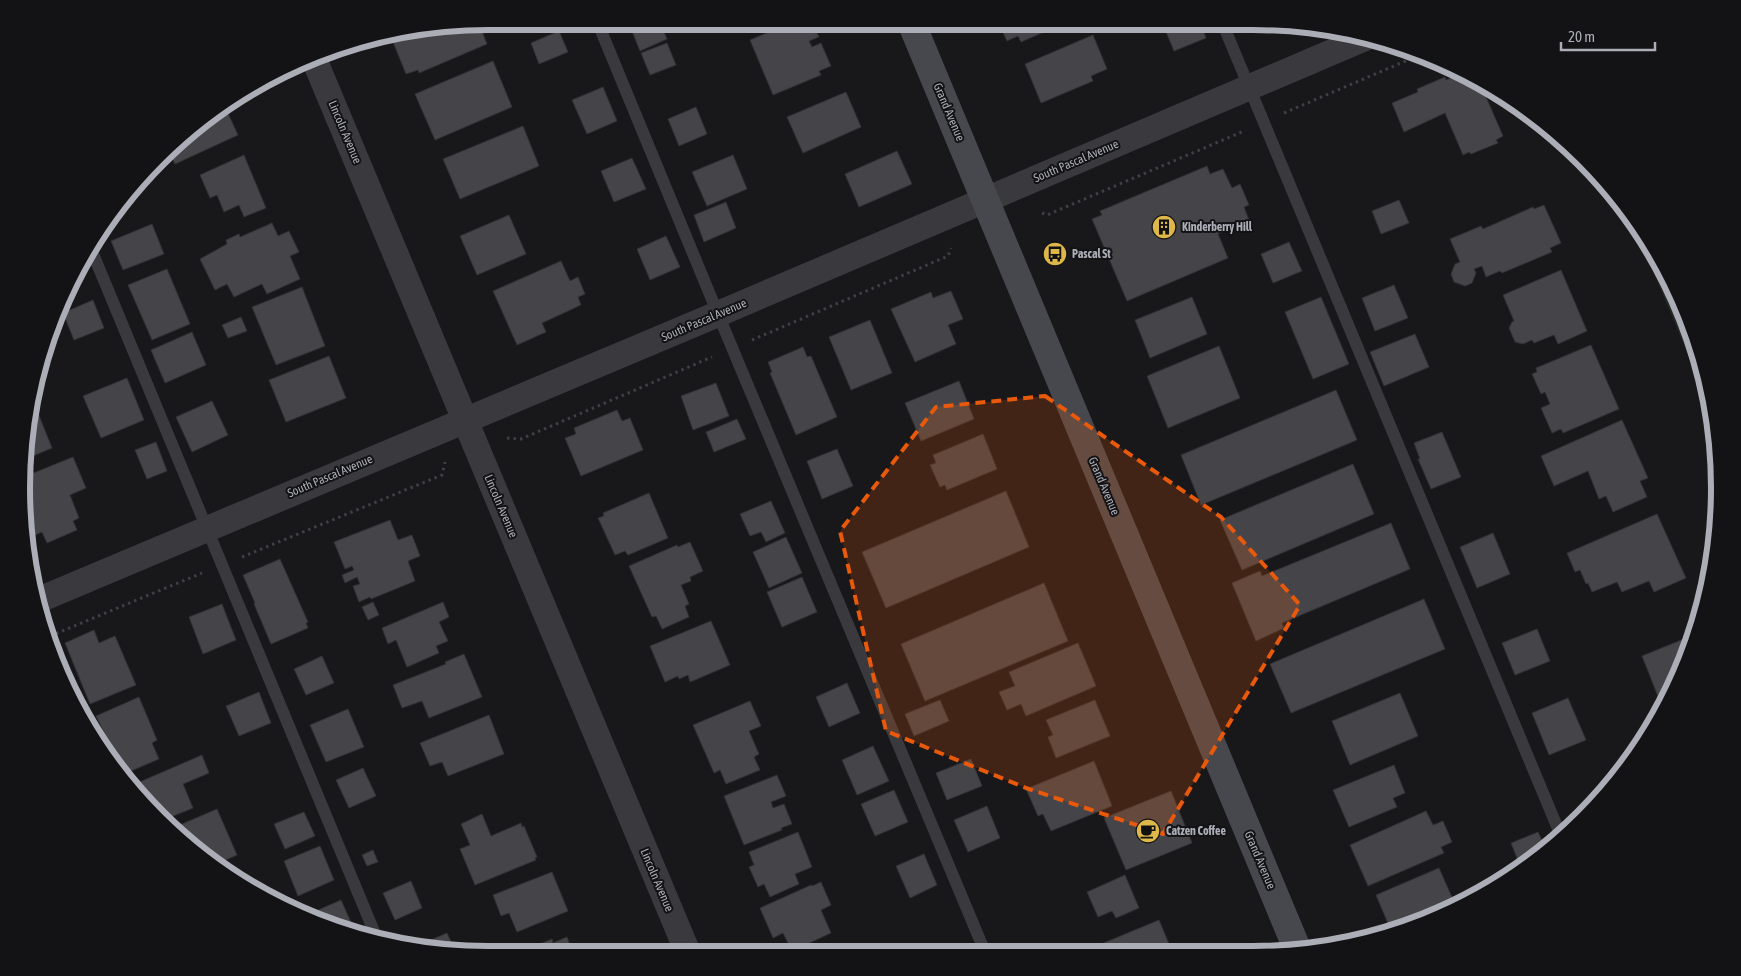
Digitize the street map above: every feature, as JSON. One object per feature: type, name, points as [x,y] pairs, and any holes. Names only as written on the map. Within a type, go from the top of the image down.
[{"type":"main road","name":"Grand Avenue","points":[[914,30],[1295,944]]},
{"type":"street","name":"South Pascal Avenue","points":[[44,598],[718,314],[1355,42]]},
{"type":"street","name":"Lincoln Avenue","points":[[316,64],[685,946]]},
{"type":"lane","points":[[601,30],[982,946]]},
{"type":"lane","points":[[1225,30],[1558,829]]},
{"type":"lane","points":[[94,255],[374,931]]},
{"type":"path","points":[[1042,213],[1048,215],[1412,59]]},
{"type":"path","points":[[54,634],[442,475],[445,462]]},
{"type":"highlighted area","points":[[1045,396],[1221,517],[1300,605],[1163,834],[1026,788],[886,731],[840,531],[936,407]]},
{"type":"shaded area","points":[[1645,251],[1664,285],[1676,313],[1687,341],[1696,375]]},
{"type":"building","points":[[481,30],[487,44],[419,73],[418,70],[406,74],[392,41],[428,34]]},
{"type":"building","points":[[663,30],[667,39],[640,51],[632,31]]},
{"type":"building","points":[[774,30],[816,30],[819,37],[809,41],[812,47],[821,43],[831,66],[819,71],[821,75],[773,95],[750,40]]},
{"type":"building","points":[[1002,30],[1049,30],[1021,42],[1018,36],[1007,41]]},
{"type":"building","points":[[1165,30],[1203,30],[1206,38],[1174,51]]},
{"type":"building","points":[[559,31],[568,52],[539,64],[531,43]]},
{"type":"building","points":[[1093,35],[1107,69],[1091,76],[1093,81],[1041,103],[1025,64]]},
{"type":"building","points":[[667,43],[676,65],[650,75],[641,53]]},
{"type":"building","points":[[493,61],[512,107],[435,140],[415,94]]},
{"type":"building","points":[[1455,76],[1484,92],[1503,136],[1496,140],[1498,143],[1471,154],[1469,152],[1463,155],[1445,113],[1404,132],[1392,103],[1418,92],[1417,89],[1445,77],[1446,80]]},
{"type":"building","points":[[603,87],[617,121],[587,134],[572,100]]},
{"type":"building","points":[[846,92],[861,127],[803,153],[787,117]]},
{"type":"building","points":[[696,107],[707,134],[679,146],[668,119]]},
{"type":"building","points":[[227,112],[238,135],[175,164],[172,157]]},
{"type":"building","points":[[523,126],[539,166],[460,199],[443,159]]},
{"type":"building","points":[[897,151],[912,184],[859,207],[845,174]]},
{"type":"building","points":[[244,155],[266,208],[244,217],[239,205],[224,212],[217,195],[210,198],[200,175]]},
{"type":"building","points":[[733,155],[747,189],[707,206],[692,172]]},
{"type":"building","points":[[632,158],[646,189],[614,202],[601,171]]},
{"type":"building","name":"Kinderberry Hill","points":[[1207,166],[1210,174],[1223,169],[1232,188],[1240,184],[1249,205],[1244,207],[1249,220],[1218,234],[1228,258],[1127,301],[1092,219],[1102,215],[1100,211]]},
{"type":"building","points":[[1399,200],[1409,223],[1381,234],[1372,211]]},
{"type":"building","points":[[726,202],[736,228],[704,242],[694,215]]},
{"type":"building","points":[[1544,205],[1561,243],[1550,248],[1552,252],[1502,273],[1500,271],[1486,277],[1482,266],[1474,269],[1476,273],[1472,283],[1465,286],[1454,282],[1451,274],[1455,264],[1460,262],[1450,239],[1481,226],[1483,229],[1533,207],[1534,209]]},
{"type":"building","points":[[509,215],[526,254],[477,275],[460,236]]},
{"type":"building","points":[[272,223],[278,236],[289,231],[299,252],[290,256],[300,279],[267,294],[262,284],[234,297],[227,284],[215,290],[200,259],[227,244],[226,240],[239,234],[240,237]]},
{"type":"building","points":[[152,224],[164,254],[123,270],[111,241]]},
{"type":"building","points":[[666,236],[680,267],[650,280],[637,249]]},
{"type":"building","points":[[1289,242],[1302,271],[1273,283],[1261,254]]},
{"type":"building","points":[[561,261],[570,281],[578,277],[585,294],[578,297],[581,305],[542,323],[546,332],[517,345],[493,291]]},
{"type":"building","points":[[167,269],[190,324],[152,340],[128,285]]},
{"type":"building","points":[[1561,270],[1587,331],[1558,344],[1554,335],[1534,343],[1532,340],[1523,344],[1515,342],[1509,328],[1514,321],[1503,295]]},
{"type":"building","points":[[1394,285],[1408,318],[1375,331],[1362,298]]},
{"type":"building","points":[[302,287],[325,346],[276,365],[252,307]]},
{"type":"building","points":[[951,291],[963,319],[948,325],[956,344],[915,362],[891,309],[931,292],[933,298]]},
{"type":"building","points":[[1192,297],[1207,334],[1150,358],[1135,320]]},
{"type":"building","points":[[1321,297],[1349,364],[1313,379],[1285,312]]},
{"type":"building","points":[[93,300],[104,328],[74,340],[64,315],[65,312]]},
{"type":"building","points":[[241,317],[247,331],[228,338],[222,325]]},
{"type":"building","points":[[870,320],[892,373],[851,390],[829,337]]},
{"type":"building","points":[[192,332],[206,365],[165,383],[151,350]]},
{"type":"building","points":[[1415,334],[1429,367],[1384,386],[1370,352]]},
{"type":"building","points":[[1591,345],[1619,409],[1563,433],[1561,429],[1552,433],[1541,408],[1550,404],[1545,392],[1541,394],[1532,374],[1537,372],[1536,368]]},
{"type":"building","points":[[1219,346],[1240,398],[1168,428],[1147,376]]},
{"type":"building","points":[[803,347],[807,357],[811,356],[837,417],[796,435],[770,373],[772,372],[768,362]]},
{"type":"building","points":[[329,356],[346,398],[286,422],[269,380]]},
{"type":"building","points":[[127,378],[144,420],[101,438],[83,396]]},
{"type":"building","points":[[959,381],[974,419],[921,441],[905,403]]},
{"type":"building","points":[[716,383],[729,416],[693,430],[681,396]]},
{"type":"building","points":[[1336,390],[1357,440],[1201,505],[1181,455]]},
{"type":"building","points":[[212,401],[228,435],[192,452],[176,417]]},
{"type":"building","points":[[617,410],[622,421],[630,418],[643,450],[581,476],[565,438],[576,434],[574,428]]},
{"type":"building","points":[[37,411],[52,448],[31,457]]},
{"type":"building","points":[[737,419],[746,439],[714,452],[706,432]]},
{"type":"building","points":[[1622,420],[1648,478],[1640,481],[1647,497],[1613,512],[1606,496],[1599,499],[1588,471],[1554,486],[1541,456]]},
{"type":"building","points":[[1442,432],[1461,477],[1431,489],[1418,459],[1420,459],[1414,443]]},
{"type":"building","points":[[983,434],[997,469],[947,490],[945,485],[940,487],[930,465],[936,463],[933,455]]},
{"type":"building","points":[[156,442],[167,471],[147,479],[135,450]]},
{"type":"building","points":[[837,449],[853,486],[822,499],[807,461]]},
{"type":"building","points":[[73,457],[86,488],[70,495],[79,518],[73,521],[77,530],[47,543],[42,532],[35,535],[31,518],[30,474]]},
{"type":"building","points":[[1353,464],[1374,514],[1242,570],[1220,520]]},
{"type":"building","points":[[1006,491],[1029,547],[886,608],[862,552]]},
{"type":"building","points":[[649,493],[668,538],[628,555],[625,551],[615,555],[598,518],[604,516],[603,513]]},
{"type":"building","points":[[771,501],[785,533],[766,542],[761,532],[750,536],[740,514]]},
{"type":"building","points":[[1657,514],[1686,578],[1654,592],[1649,581],[1622,592],[1617,582],[1592,592],[1580,570],[1575,572],[1567,553]]},
{"type":"building","points":[[390,520],[398,540],[412,535],[420,556],[408,561],[415,581],[359,602],[353,586],[360,584],[357,577],[345,583],[342,575],[354,570],[352,566],[345,569],[334,542]]},
{"type":"building","points":[[1391,523],[1410,569],[1282,623],[1284,628],[1256,641],[1232,583],[1260,571],[1262,576]]},
{"type":"building","points":[[1493,533],[1510,574],[1477,588],[1460,547]]},
{"type":"building","points":[[786,537],[802,573],[769,588],[753,552]]},
{"type":"building","points":[[690,542],[703,571],[690,577],[691,581],[681,585],[689,604],[685,606],[689,617],[662,629],[656,616],[652,617],[629,566],[677,545],[678,547]]},
{"type":"building","points":[[280,559],[308,622],[306,623],[308,628],[271,644],[243,575]]},
{"type":"building","points":[[802,577],[817,612],[782,627],[767,592]]},
{"type":"building","points":[[1044,583],[1068,641],[925,701],[901,644]]},
{"type":"building","points":[[1424,599],[1445,649],[1291,713],[1270,664]]},
{"type":"building","points":[[373,602],[379,615],[368,620],[362,607]]},
{"type":"building","points":[[443,602],[449,617],[439,622],[448,641],[436,646],[439,653],[407,667],[396,640],[388,644],[382,628]]},
{"type":"building","points":[[222,604],[236,640],[203,654],[189,617]]},
{"type":"building","points":[[711,621],[730,665],[690,682],[688,675],[679,679],[678,676],[665,682],[650,646]]},
{"type":"building","points":[[1537,629],[1550,661],[1515,675],[1502,643]]},
{"type":"building","points":[[94,630],[99,643],[115,636],[136,685],[90,704],[65,643]]},
{"type":"building","points":[[1686,638],[1659,700],[1642,656]]},
{"type":"building","points":[[1078,643],[1096,686],[1026,716],[1021,704],[1007,710],[999,692],[1015,686],[1009,672]]},
{"type":"building","points":[[464,654],[482,697],[429,718],[422,701],[402,708],[393,685],[446,664],[445,662]]},
{"type":"building","points":[[322,656],[334,683],[306,695],[294,669]]},
{"type":"building","points":[[847,683],[860,713],[829,727],[816,697]]},
{"type":"building","points":[[259,692],[271,723],[239,736],[226,706]]},
{"type":"building","points":[[1400,693],[1418,736],[1350,765],[1332,721]]},
{"type":"building","points":[[139,697],[157,740],[152,743],[159,759],[129,772],[112,749],[96,716]]},
{"type":"building","points":[[1568,698],[1586,740],[1549,755],[1532,713]]},
{"type":"building","points":[[940,700],[949,721],[914,736],[905,714]]},
{"type":"building","points":[[1095,700],[1110,736],[1056,758],[1048,737],[1053,735],[1046,720]]},
{"type":"building","points":[[750,701],[761,726],[749,731],[759,754],[754,757],[760,770],[726,784],[720,770],[714,773],[693,725]]},
{"type":"building","points":[[348,709],[364,747],[326,762],[310,725]]},
{"type":"building","points":[[489,715],[504,754],[448,776],[442,762],[430,766],[420,743]]},
{"type":"building","points":[[873,746],[889,781],[857,795],[842,760]]},
{"type":"building","points":[[202,755],[209,773],[183,784],[193,808],[170,817],[138,783]]},
{"type":"building","points":[[971,759],[982,786],[947,800],[936,773]]},
{"type":"building","points":[[1094,761],[1112,806],[1051,831],[1043,814],[1038,816],[1026,789]]},
{"type":"building","points":[[1394,765],[1405,793],[1393,798],[1397,807],[1349,827],[1333,790]]},
{"type":"building","points":[[363,768],[376,796],[349,808],[336,780]]},
{"type":"building","points":[[777,775],[786,796],[771,802],[773,808],[784,804],[792,824],[744,845],[724,796]]},
{"type":"building","points":[[894,790],[908,822],[875,836],[861,804]]},
{"type":"building","name":"Catzen Coffee","points":[[1171,791],[1192,843],[1126,870],[1104,818]]},
{"type":"building","points":[[987,806],[1000,838],[968,852],[954,820]]},
{"type":"building","points":[[217,809],[237,855],[223,861],[179,825]]},
{"type":"building","points":[[1426,811],[1433,825],[1443,821],[1452,842],[1441,847],[1444,853],[1368,886],[1350,845]]},
{"type":"building","points":[[304,812],[315,836],[285,849],[274,824]]},
{"type":"building","points":[[482,814],[491,836],[521,823],[537,857],[535,858],[536,860],[475,885],[460,849],[470,845],[461,824]]},
{"type":"building","points":[[798,832],[812,867],[795,874],[799,884],[770,897],[764,884],[758,887],[749,867],[754,865],[749,852]]},
{"type":"building","points":[[1538,832],[1543,842],[1518,861],[1511,843]]},
{"type":"building","points":[[320,846],[334,880],[298,896],[284,861]]},
{"type":"building","points":[[373,850],[378,862],[367,866],[362,855]]},
{"type":"building","points":[[924,854],[937,885],[910,898],[896,866]]},
{"type":"building","points":[[1439,868],[1453,900],[1389,925],[1376,895]]},
{"type":"building","points":[[552,872],[568,911],[517,932],[509,913],[501,916],[493,895]]},
{"type":"building","points":[[1125,875],[1139,908],[1116,918],[1112,911],[1098,917],[1087,892]]},
{"type":"building","points":[[411,881],[422,908],[395,920],[383,893]]},
{"type":"building","points":[[821,882],[831,905],[821,910],[831,933],[803,946],[790,946],[783,933],[773,938],[760,908]]},
{"type":"building","points":[[341,900],[352,925],[341,922],[315,912]]},
{"type":"building","points":[[1159,920],[1170,946],[1096,946]]},
{"type":"building","points":[[447,933],[452,944],[428,942]]},
{"type":"building","points":[[567,937],[570,946],[535,946],[552,939],[553,943]]},
{"type":"place","name":"Kinderberry Hill","points":[[1164,227]]},
{"type":"place","name":"Pascal St","points":[[1055,254]]},
{"type":"place","name":"Catzen Coffee","points":[[1148,831]]}]
